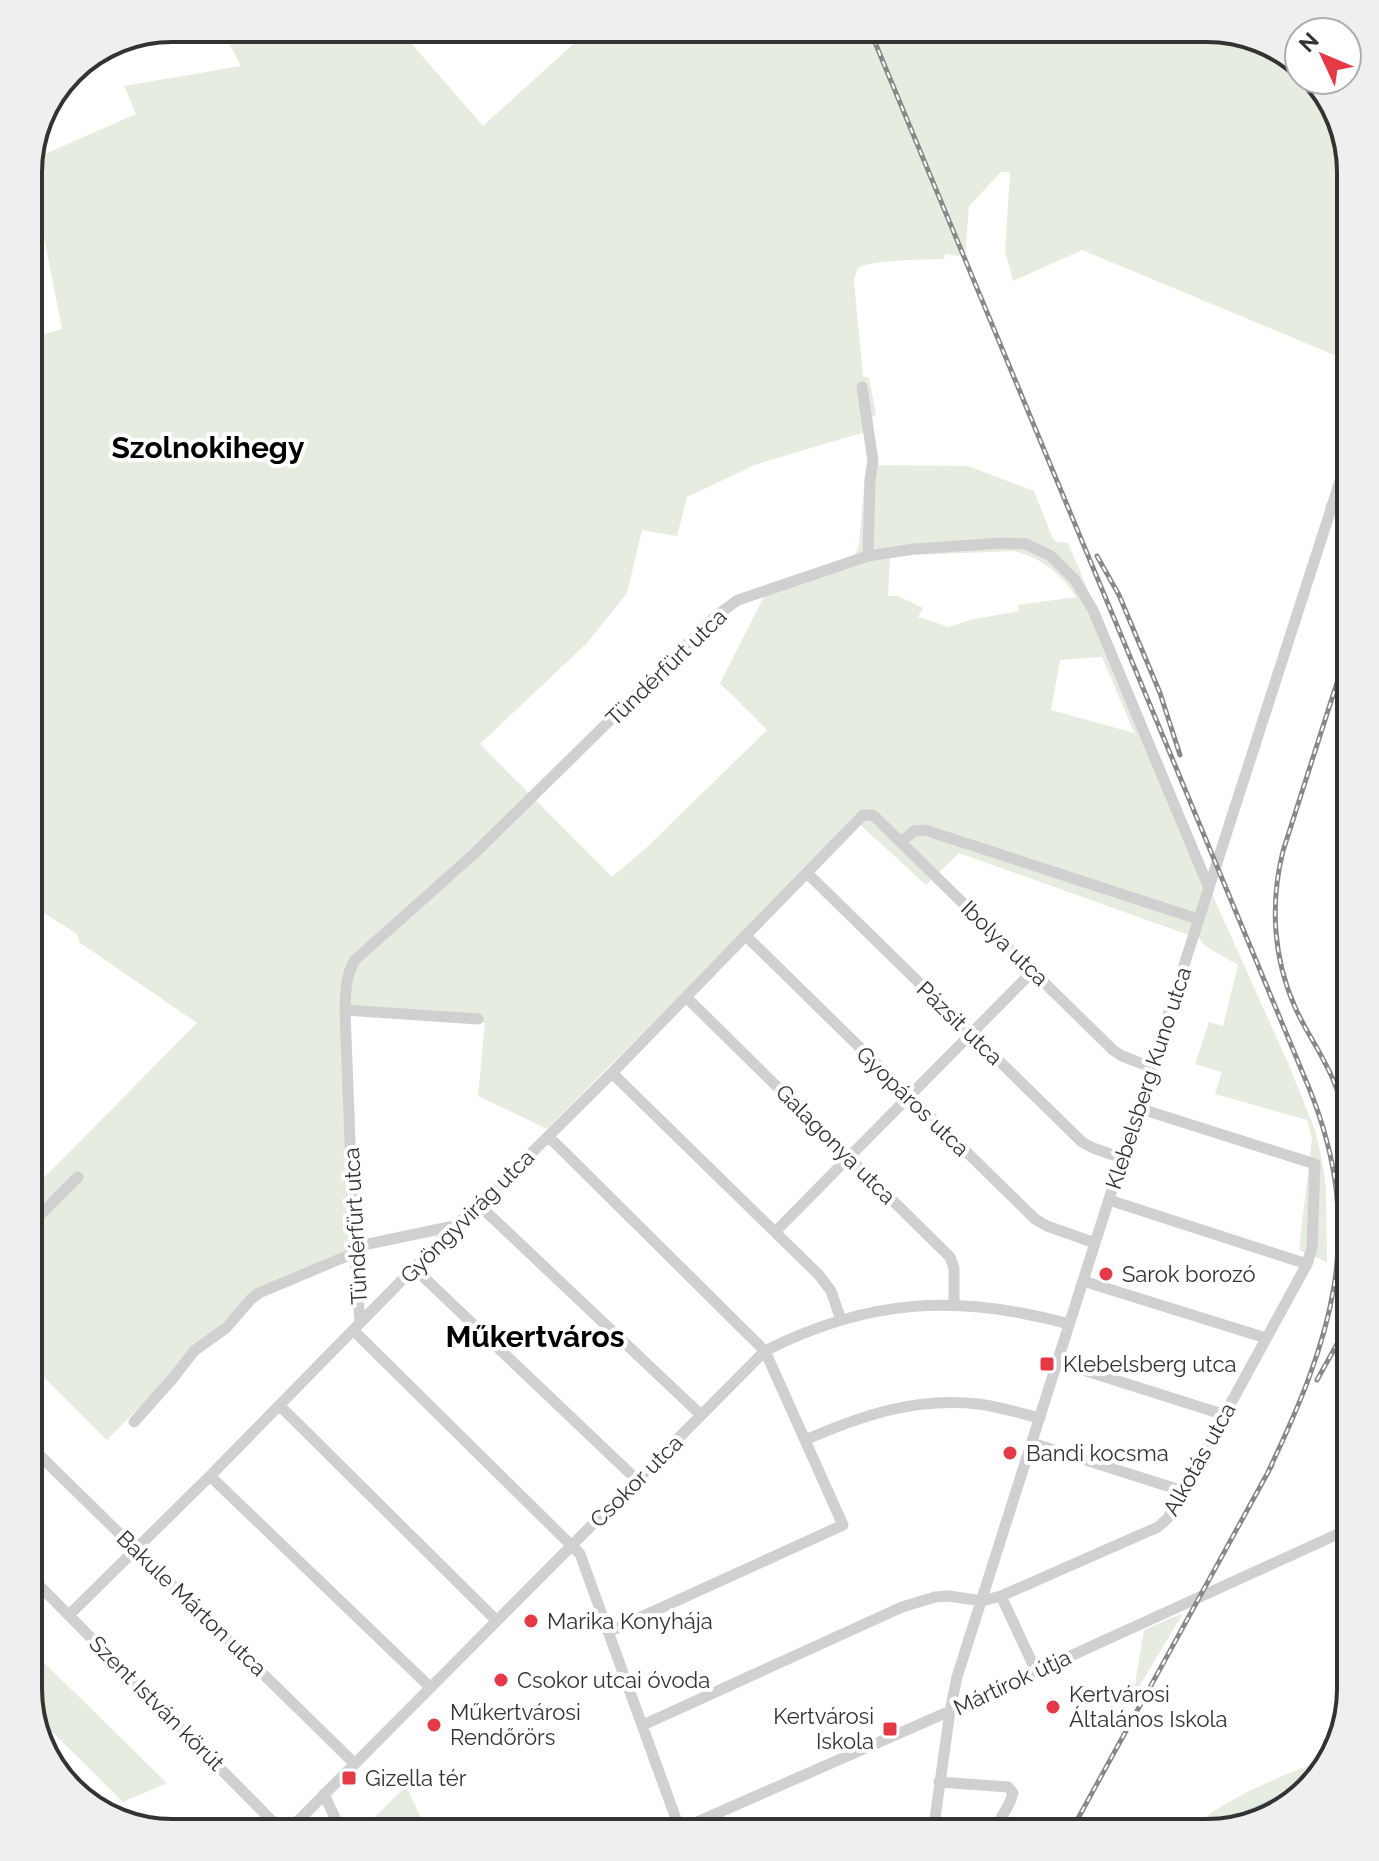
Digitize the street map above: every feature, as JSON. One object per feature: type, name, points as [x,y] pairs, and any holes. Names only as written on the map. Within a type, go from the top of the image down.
[{"type":"street","points":[[862,387],[873,461],[868,556]]},
{"type":"street","name":"Klebelsberg Kuno utca","points":[[935,1819],[957,1677],[1337,489]]},
{"type":"street","points":[[1331,507],[1337,509]]},
{"type":"street","name":"Tündérfürt utca","points":[[357,1326],[345,1010],[348,972],[355,960],[476,852],[717,615],[738,600],[868,556],[914,549],[1015,543],[1038,549],[1063,566],[1093,610],[1209,888]]},
{"type":"street","name":"Ibolya utca","points":[[863,815],[872,815],[901,842],[1113,1050],[1151,1067]]},
{"type":"street","name":"Gyöngyvirág utca","points":[[69,1615],[455,1226],[612,1073],[863,815]]},
{"type":"street","points":[[901,842],[914,831],[925,830],[1198,919]]},
{"type":"street","name":"Pázsit utca","points":[[807,873],[1082,1142],[1122,1158]]},
{"type":"street","name":"Gyopáros utca","points":[[746,936],[1035,1219],[1095,1243]]},
{"type":"street","points":[[775,1232],[1033,971]]},
{"type":"street","name":"Galagonya utca","points":[[686,997],[950,1257],[954,1268],[954,1305]]},
{"type":"street","points":[[345,1010],[478,1019]]},
{"type":"street","points":[[612,1073],[826,1283],[835,1298],[841,1320]]},
{"type":"street","points":[[1109,1200],[1307,1264],[1312,1248],[1315,1164],[1138,1108]]},
{"type":"street","points":[[548,1136],[765,1351],[843,1525],[608,1632]]},
{"type":"street","points":[[42,1213],[78,1177]]},
{"type":"street","points":[[479,1205],[701,1415]]},
{"type":"street","points":[[134,1422],[194,1351],[226,1328],[259,1293],[354,1250],[455,1226]]},
{"type":"street","name":"Alkotás utca","points":[[982,1601],[1001,1596],[1158,1527],[1168,1518],[1307,1264]]},
{"type":"street","points":[[414,1268],[637,1480]]},
{"type":"street","points":[[1083,1281],[1266,1338]]},
{"type":"street","name":"Csokor utca","points":[[299,1819],[497,1621],[576,1550],[637,1480],[765,1351],[841,1320],[887,1309],[954,1305],[1005,1309],[1069,1324]]},
{"type":"street","points":[[357,1326],[576,1550],[643,1725],[672,1819]]},
{"type":"street","points":[[1058,1362],[1225,1415]]},
{"type":"street","points":[[805,1440],[851,1420],[905,1406],[979,1404],[1040,1418]]},
{"type":"street","points":[[279,1405],[497,1621]]},
{"type":"street","points":[[1032,1443],[1183,1491]]},
{"type":"street","name":"Bakule Márton utca","points":[[42,1457],[355,1764]]},
{"type":"street","points":[[210,1476],[430,1687]]},
{"type":"street","name":"Mártírok útja","points":[[705,1819],[1337,1534]]},
{"type":"street","name":"Szent István körút","points":[[42,1588],[271,1819]]},
{"type":"street","points":[[643,1725],[920,1601],[949,1596],[982,1601]]},
{"type":"street","points":[[1001,1596],[1036,1671]]},
{"type":"street","points":[[939,1782],[1011,1788],[1013,1793],[1001,1819]]},
{"type":"street","points":[[324,1794],[336,1819]]},
{"type":"shaded area","points":[[228,42],[410,42],[483,126],[576,42],[1216,42],[1249,49],[1283,67],[1283,96],[1312,96],[1333,138],[1337,172],[1337,356],[1082,250],[1013,281],[1005,251],[1010,172],[1001,172],[969,206],[965,257],[945,254],[944,259],[873,263],[858,269],[854,281],[863,377],[869,377],[876,415],[870,417],[872,430],[757,464],[687,497],[677,536],[642,530],[627,593],[587,643],[480,744],[612,877],[767,730],[720,683],[769,587],[854,557],[859,545],[866,465],[968,466],[1034,491],[1052,537],[1057,542],[1068,543],[1189,827],[1216,903],[1315,1130],[1326,1188],[1327,1262],[1299,1250],[1312,1138],[1307,1120],[1215,1094],[1222,1072],[1195,1064],[1209,1022],[1223,1026],[1238,965],[1205,946],[1200,939],[959,853],[926,885],[855,820],[547,1129],[478,1096],[485,1023],[340,1005],[349,1252],[249,1296],[107,1440],[42,1375],[42,1180],[197,1023],[79,942],[77,934],[42,912],[42,335],[62,329],[42,227],[42,163],[43,155],[136,114],[124,86],[241,66]],"holes":[[[1013,551],[1049,567],[1076,597],[1018,605],[1019,611],[949,627],[918,617],[923,608],[898,596],[888,596],[890,556]],[[1102,657],[1134,733],[1051,710],[1060,660]]]},
{"type":"shaded area","points":[[1183,1613],[1133,1697],[1144,1630]]},
{"type":"shaded area","points":[[42,1661],[167,1783],[123,1802],[48,1728],[44,1715]]},
{"type":"shaded area","points":[[1312,1766],[1279,1797],[1257,1809],[1241,1815],[1202,1819],[1255,1788]]},
{"type":"shaded area","points":[[406,1786],[421,1819],[373,1819]]},
{"type":"railway","points":[[875,42],[1309,1088],[1327,1141],[1337,1207]]},
{"type":"railway","points":[[1097,556],[1119,595],[1160,693],[1180,755]]},
{"type":"railway","points":[[1337,683],[1283,851],[1275,910],[1278,950],[1288,988],[1337,1089]]},
{"type":"railway","points":[[1267,1474],[1309,1378],[1324,1332],[1337,1258]]},
{"type":"railway","points":[[1317,1380],[1337,1344]]},
{"type":"railway","points":[[1078,1819],[1272,1465]]},
{"type":"place","name":"Sarok borozó","points":[[1106,1274]]},
{"type":"place","name":"Klebelsberg utca","points":[[1047,1364]]},
{"type":"place","name":"Bandi kocsma","points":[[1010,1453]]},
{"type":"place","name":"Marika Konyhája","points":[[531,1621]]},
{"type":"place","name":"Csokor utcai óvoda","points":[[501,1680]]},
{"type":"place","name":"Kertvárosi Általános Iskola","points":[[1053,1707]]},
{"type":"place","name":"Műkertvárosi Rendőrörs","points":[[434,1725]]},
{"type":"place","name":"Kertvárosi Iskola","points":[[890,1729]]},
{"type":"place","name":"Gizella tér","points":[[349,1778]]},
{"type":"district","name":"Szolnokihegy","points":[[208,448]]},
{"type":"district","name":"Műkertváros","points":[[535,1337]]}]
